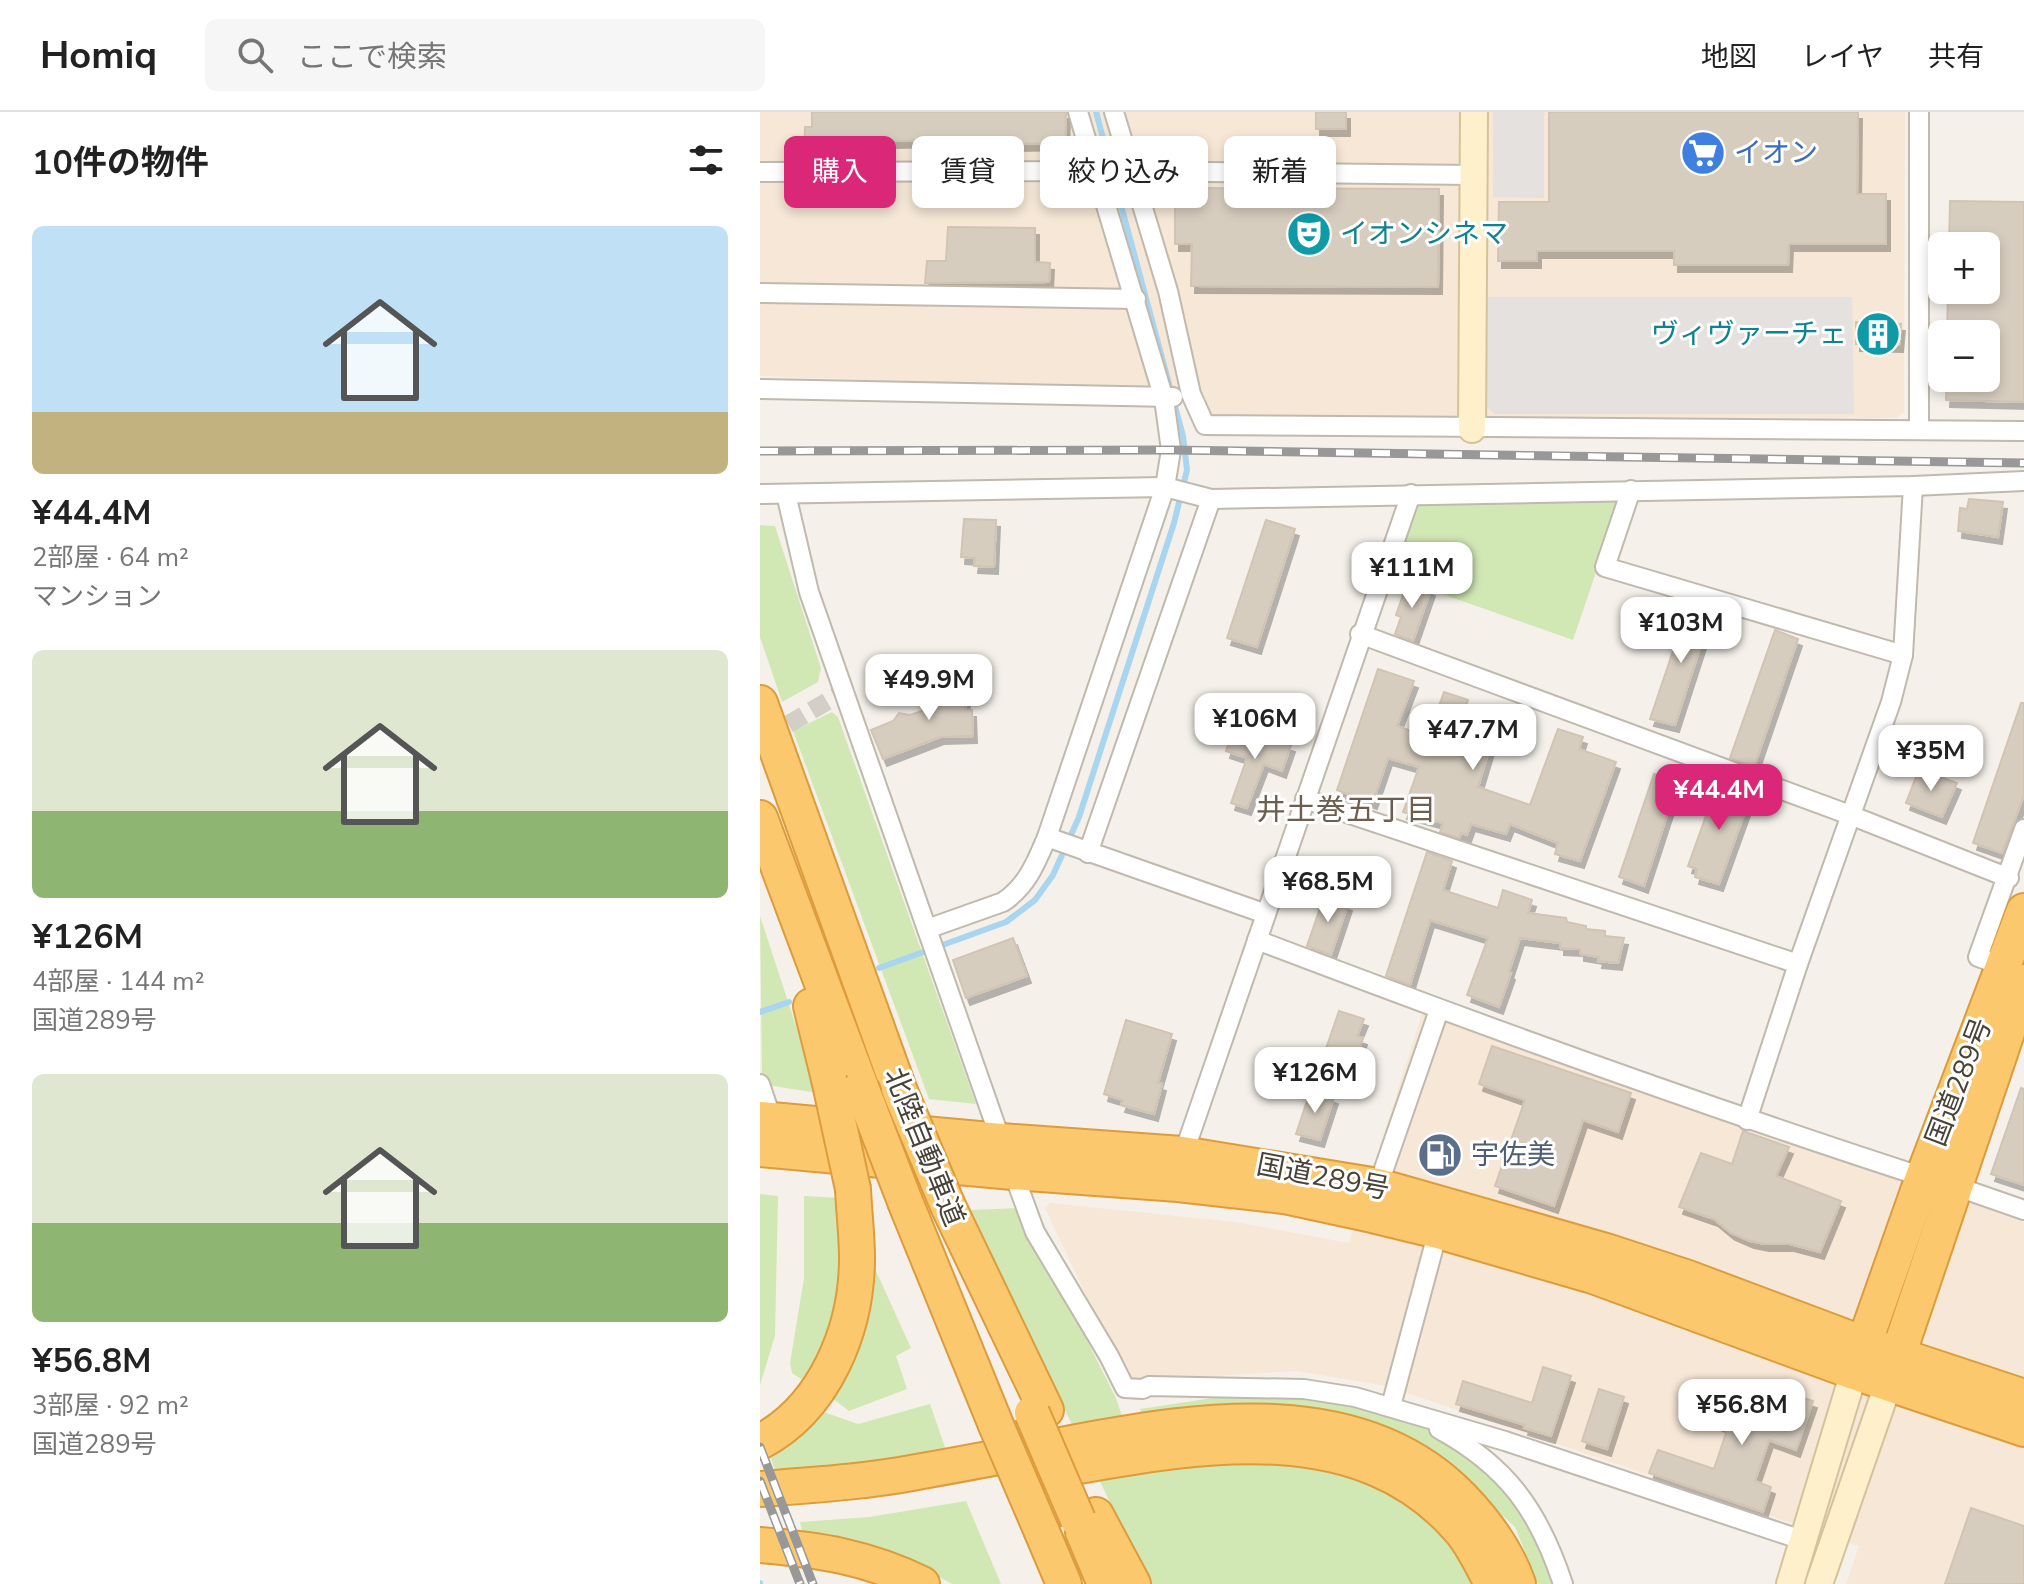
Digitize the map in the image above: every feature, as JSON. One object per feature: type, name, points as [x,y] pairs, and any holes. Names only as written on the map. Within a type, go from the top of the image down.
[{"type":"highway","name":"北陸自動車道","points":[[760,703],[899,1089],[1087,1518]]},
{"type":"highway","name":"北陸自動車道","points":[[760,818],[845,1083],[906,1204],[1064,1584]]},
{"type":"highway","points":[[760,846],[845,1083],[857,1259],[854,1302],[832,1368],[792,1419],[760,1442]]},
{"type":"highway","name":"国道289号","points":[[1893,1368],[1955,1186],[2014,974],[2024,911]]},
{"type":"highway","name":"国道289号","points":[[1859,1358],[1923,1177],[2014,974]]},
{"type":"highway","name":"国道289号","points":[[764,1129],[1007,1157],[1378,1186],[1620,1255],[1688,1278],[1859,1358]]},
{"type":"highway","name":"国道289号","points":[[1180,1169],[1438,1231],[1593,1276],[1681,1307],[1893,1368],[2024,1397]]},
{"type":"highway","name":"国道289号","points":[[1893,1368],[2024,1429]]},
{"type":"highway","points":[[760,1489],[913,1473],[1129,1432],[1245,1421],[1296,1423],[1341,1431],[1388,1446],[1423,1465],[1452,1488],[1477,1514],[1498,1544],[1518,1584]]},
{"type":"highway","points":[[760,1510],[861,1501],[1144,1455],[1213,1447],[1304,1448],[1342,1456],[1411,1487],[1461,1532],[1492,1584]]},
{"type":"highway","points":[[1087,1518],[1105,1584]]},
{"type":"highway","points":[[1087,1518],[1133,1584]]},
{"type":"highway","points":[[760,1545],[825,1551],[869,1562],[922,1584]]},
{"type":"street","points":[[1078,112],[1092,136]]},
{"type":"street","points":[[1114,112],[1114,136]]},
{"type":"street","points":[[1472,429],[1474,112]]},
{"type":"street","points":[[1919,112],[1919,429]]},
{"type":"street","points":[[760,172],[1040,172]]},
{"type":"street","points":[[1208,173],[1473,175]]},
{"type":"street","points":[[929,935],[1014,895],[1052,840],[1170,488],[1171,450],[1164,399],[1136,299],[1120,208]]},
{"type":"street","points":[[1130,208],[1168,291],[1191,394],[1205,425],[2024,431]]},
{"type":"street","points":[[760,293],[1136,299]]},
{"type":"street","points":[[760,389],[1164,399],[1191,394]]},
{"type":"street","points":[[760,494],[1170,488],[1207,498],[1913,486],[2024,481]]},
{"type":"street","points":[[1747,1120],[1798,964],[1891,702],[1903,655],[1913,486]]},
{"type":"street","points":[[1631,490],[1605,567],[1903,655]]},
{"type":"street","points":[[786,494],[809,592],[841,694],[1035,1232],[1125,1388],[1304,1389],[1400,1409],[1805,1541]]},
{"type":"street","points":[[1180,1169],[1360,634],[1411,494]]},
{"type":"street","points":[[1083,852],[1207,498]]},
{"type":"street","points":[[1360,634],[1850,815],[2009,878]]},
{"type":"street","points":[[1305,799],[1798,964]]},
{"type":"street","points":[[2014,974],[1978,957],[2009,878],[2024,829]]},
{"type":"street","points":[[1052,840],[1266,914]]},
{"type":"street","points":[[1257,940],[1439,1010],[1747,1120],[1923,1177]]},
{"type":"street","points":[[1378,1186],[1439,1010]]},
{"type":"street","points":[[760,1084],[764,1129]]},
{"type":"street","points":[[1955,1186],[2024,1210]]},
{"type":"street","points":[[1400,1409],[1438,1231]]},
{"type":"street","points":[[1790,1584],[1859,1358]]},
{"type":"street","points":[[1819,1584],[1893,1368]]},
{"type":"street","points":[[1400,1409],[1456,1438],[1484,1458],[1516,1488],[1540,1524],[1563,1584]]},
{"type":"shaded area","points":[[760,112],[1905,112],[1904,412],[1896,418],[1208,415],[1204,393],[760,376]]},
{"type":"shaded area","points":[[1493,112],[1544,112],[1544,198],[1493,197]]},
{"type":"shaded area","points":[[1487,297],[1852,297],[1854,414],[1495,414],[1486,406]]},
{"type":"shaded area","points":[[1423,1011],[2024,1222],[2024,1584],[1846,1584],[1859,1546],[1386,1386],[1296,1371],[1198,1377],[1137,1391],[1128,1385],[1045,1208],[1050,1203],[1235,1222],[1349,1243]]},
{"type":"green space","points":[[1624,490],[1573,640],[1388,575],[1414,499]]},
{"type":"green space","points":[[760,525],[775,526],[821,668],[818,682],[782,702],[760,637]]},
{"type":"green space","points":[[832,712],[838,717],[976,1104],[929,1099],[793,731]]},
{"type":"green space","points":[[760,916],[818,1093],[773,1086],[762,1078]]},
{"type":"green space","points":[[760,1194],[778,1196],[775,1336],[760,1385]]},
{"type":"green space","points":[[804,1196],[840,1198],[846,1259],[839,1313],[810,1385],[792,1373],[790,1363],[804,1278]]},
{"type":"green space","points":[[1020,1208],[1116,1398],[1124,1422],[1075,1431],[971,1210]]},
{"type":"green space","points":[[872,1262],[911,1348],[896,1356],[907,1389],[849,1411],[832,1398],[852,1363],[865,1321]]},
{"type":"green space","points":[[1298,1396],[1360,1405],[1434,1431],[1502,1483],[1531,1528],[1554,1584],[1538,1584],[1515,1527],[1476,1491],[1142,1415],[1140,1409],[1219,1397]]},
{"type":"green space","points":[[930,1404],[947,1453],[777,1476],[769,1453],[821,1411],[858,1424]]},
{"type":"green space","points":[[1278,1460],[1357,1477],[1417,1510],[1448,1542],[1473,1584],[1148,1584],[1098,1477],[1215,1461]]},
{"type":"green space","points":[[966,1501],[1001,1584],[952,1584],[922,1567],[804,1538],[800,1522],[869,1517]]},
{"type":"building","points":[[812,112],[1066,112],[1065,136],[1040,136],[1040,143],[1024,144],[1024,136],[912,136],[912,141],[896,141],[896,136],[805,136],[805,127],[812,127]]},
{"type":"building","points":[[1316,112],[1346,112],[1346,129],[1316,129]]},
{"type":"building","name":"イオン","points":[[1549,112],[1858,112],[1857,194],[1886,194],[1886,244],[1789,244],[1788,265],[1674,265],[1674,251],[1537,251],[1537,261],[1498,261],[1499,202],[1549,202]]},
{"type":"building","points":[[1208,188],[1224,188],[1224,208],[1336,208],[1336,189],[1439,189],[1438,287],[1191,286],[1192,244],[1175,244],[1175,208],[1208,208]]},
{"type":"building","points":[[1950,201],[2024,202],[2024,402],[1946,400],[1946,392],[2000,392],[2000,320],[1947,320],[1948,304],[2000,304],[2000,232],[1949,232]]},
{"type":"building","points":[[948,227],[1035,228],[1035,262],[1050,263],[1049,282],[925,283],[927,261],[946,261]]},
{"type":"building","name":"ヴィヴァーチェ","points":[[1856,322],[1901,324],[1899,345],[1856,344]]},
{"type":"building","points":[[1969,499],[2003,502],[1998,537],[1958,531],[1960,508],[1967,509]]},
{"type":"building","points":[[964,519],[996,520],[994,567],[974,566],[975,558],[961,557]]},
{"type":"building","points":[[1266,520],[1295,529],[1257,647],[1227,638]]},
{"type":"building","points":[[1408,581],[1431,589],[1413,641],[1395,634],[1401,617],[1396,615]]},
{"type":"building","points":[[1689,604],[1712,611],[1675,725],[1650,719]]},
{"type":"building","points":[[1775,630],[1798,639],[1754,767],[1730,758]]},
{"type":"building","points":[[1378,669],[1414,681],[1397,726],[1428,737],[1444,692],[1468,700],[1463,715],[1497,724],[1478,787],[1530,805],[1558,729],[1583,737],[1579,749],[1616,762],[1580,861],[1555,854],[1558,843],[1510,824],[1506,834],[1471,824],[1467,835],[1461,833],[1459,838],[1440,832],[1443,823],[1403,812],[1419,767],[1388,758],[1373,802],[1337,790]]},
{"type":"building","points":[[948,672],[968,674],[965,710],[972,710],[973,736],[940,737],[883,759],[871,730],[893,721],[899,713],[910,715],[946,703]]},
{"type":"building","points":[[2021,703],[2024,703],[2024,795],[2002,853],[1973,843]]},
{"type":"building","points":[[1247,730],[1291,745],[1282,771],[1264,764],[1247,808],[1231,803],[1247,758],[1226,751],[1232,733],[1244,738]]},
{"type":"building","points":[[1919,769],[1957,783],[1942,817],[1906,803]]},
{"type":"building","points":[[1654,774],[1678,782],[1644,886],[1619,877]]},
{"type":"building","points":[[1722,780],[1746,789],[1744,793],[1751,795],[1719,884],[1695,877],[1697,869],[1688,866],[1718,782]]},
{"type":"building","points":[[1427,852],[1452,861],[1443,890],[1498,908],[1503,890],[1532,900],[1528,913],[1566,918],[1567,922],[1586,926],[1586,929],[1605,931],[1605,936],[1624,938],[1618,963],[1598,961],[1599,957],[1580,954],[1580,949],[1560,948],[1560,943],[1520,938],[1499,1007],[1467,995],[1488,938],[1430,920],[1410,985],[1386,976]]},
{"type":"building","points":[[1326,891],[1342,897],[1340,901],[1348,904],[1331,955],[1307,946]]},
{"type":"building","points":[[1013,938],[1027,976],[966,998],[953,960]]},
{"type":"building","points":[[1339,1011],[1364,1019],[1357,1036],[1363,1038],[1355,1061],[1349,1060],[1347,1065],[1323,1057]]},
{"type":"building","points":[[1126,1020],[1172,1034],[1158,1083],[1162,1084],[1154,1114],[1121,1105],[1123,1100],[1104,1094]]},
{"type":"building","points":[[1492,1046],[1631,1093],[1618,1132],[1583,1120],[1554,1206],[1495,1186],[1525,1100],[1479,1084]]},
{"type":"building","points":[[2021,1088],[2024,1089],[2024,1185],[1991,1174]]},
{"type":"building","points":[[1311,1089],[1334,1097],[1320,1140],[1296,1134]]},
{"type":"building","points":[[1743,1131],[1789,1147],[1776,1176],[1841,1201],[1820,1252],[1790,1244],[1750,1241],[1731,1233],[1714,1219],[1679,1207],[1701,1153],[1732,1164]]},
{"type":"building","points":[[1543,1367],[1571,1376],[1551,1436],[1456,1404],[1463,1381],[1532,1403]]},
{"type":"building","points":[[1760,1383],[1813,1401],[1796,1450],[1769,1440],[1755,1481],[1771,1487],[1763,1512],[1649,1473],[1658,1450],[1714,1469],[1728,1427],[1719,1424],[1730,1392],[1754,1401]]},
{"type":"building","points":[[1599,1389],[1624,1397],[1607,1449],[1582,1441]]},
{"type":"building","points":[[1971,1508],[2024,1526],[2024,1584],[1945,1584]]},
{"type":"waterway","points":[[879,968],[1006,922],[1035,900],[1053,875],[1079,817],[1174,523],[1187,470],[1183,436],[1096,112]]},
{"type":"waterway","points":[[760,1012],[789,1002]]},
{"type":"tunnel","points":[[765,738],[838,695]]},
{"type":"railway","points":[[760,451],[1171,450],[2024,463]]},
{"type":"railway","points":[[760,1447],[813,1584]]},
{"type":"railway","points":[[760,1481],[800,1584]]},
{"type":"place","name":"イオン","points":[[1703,153]]},
{"type":"place","name":"イオンシネマ","points":[[1309,234]]},
{"type":"place","name":"ヴィヴァーチェ","points":[[1878,334]]},
{"type":"place","name":"宇佐美","points":[[1440,1155]]},
{"type":"district","name":"井土巻五丁目","points":[[1346,810]]}]
